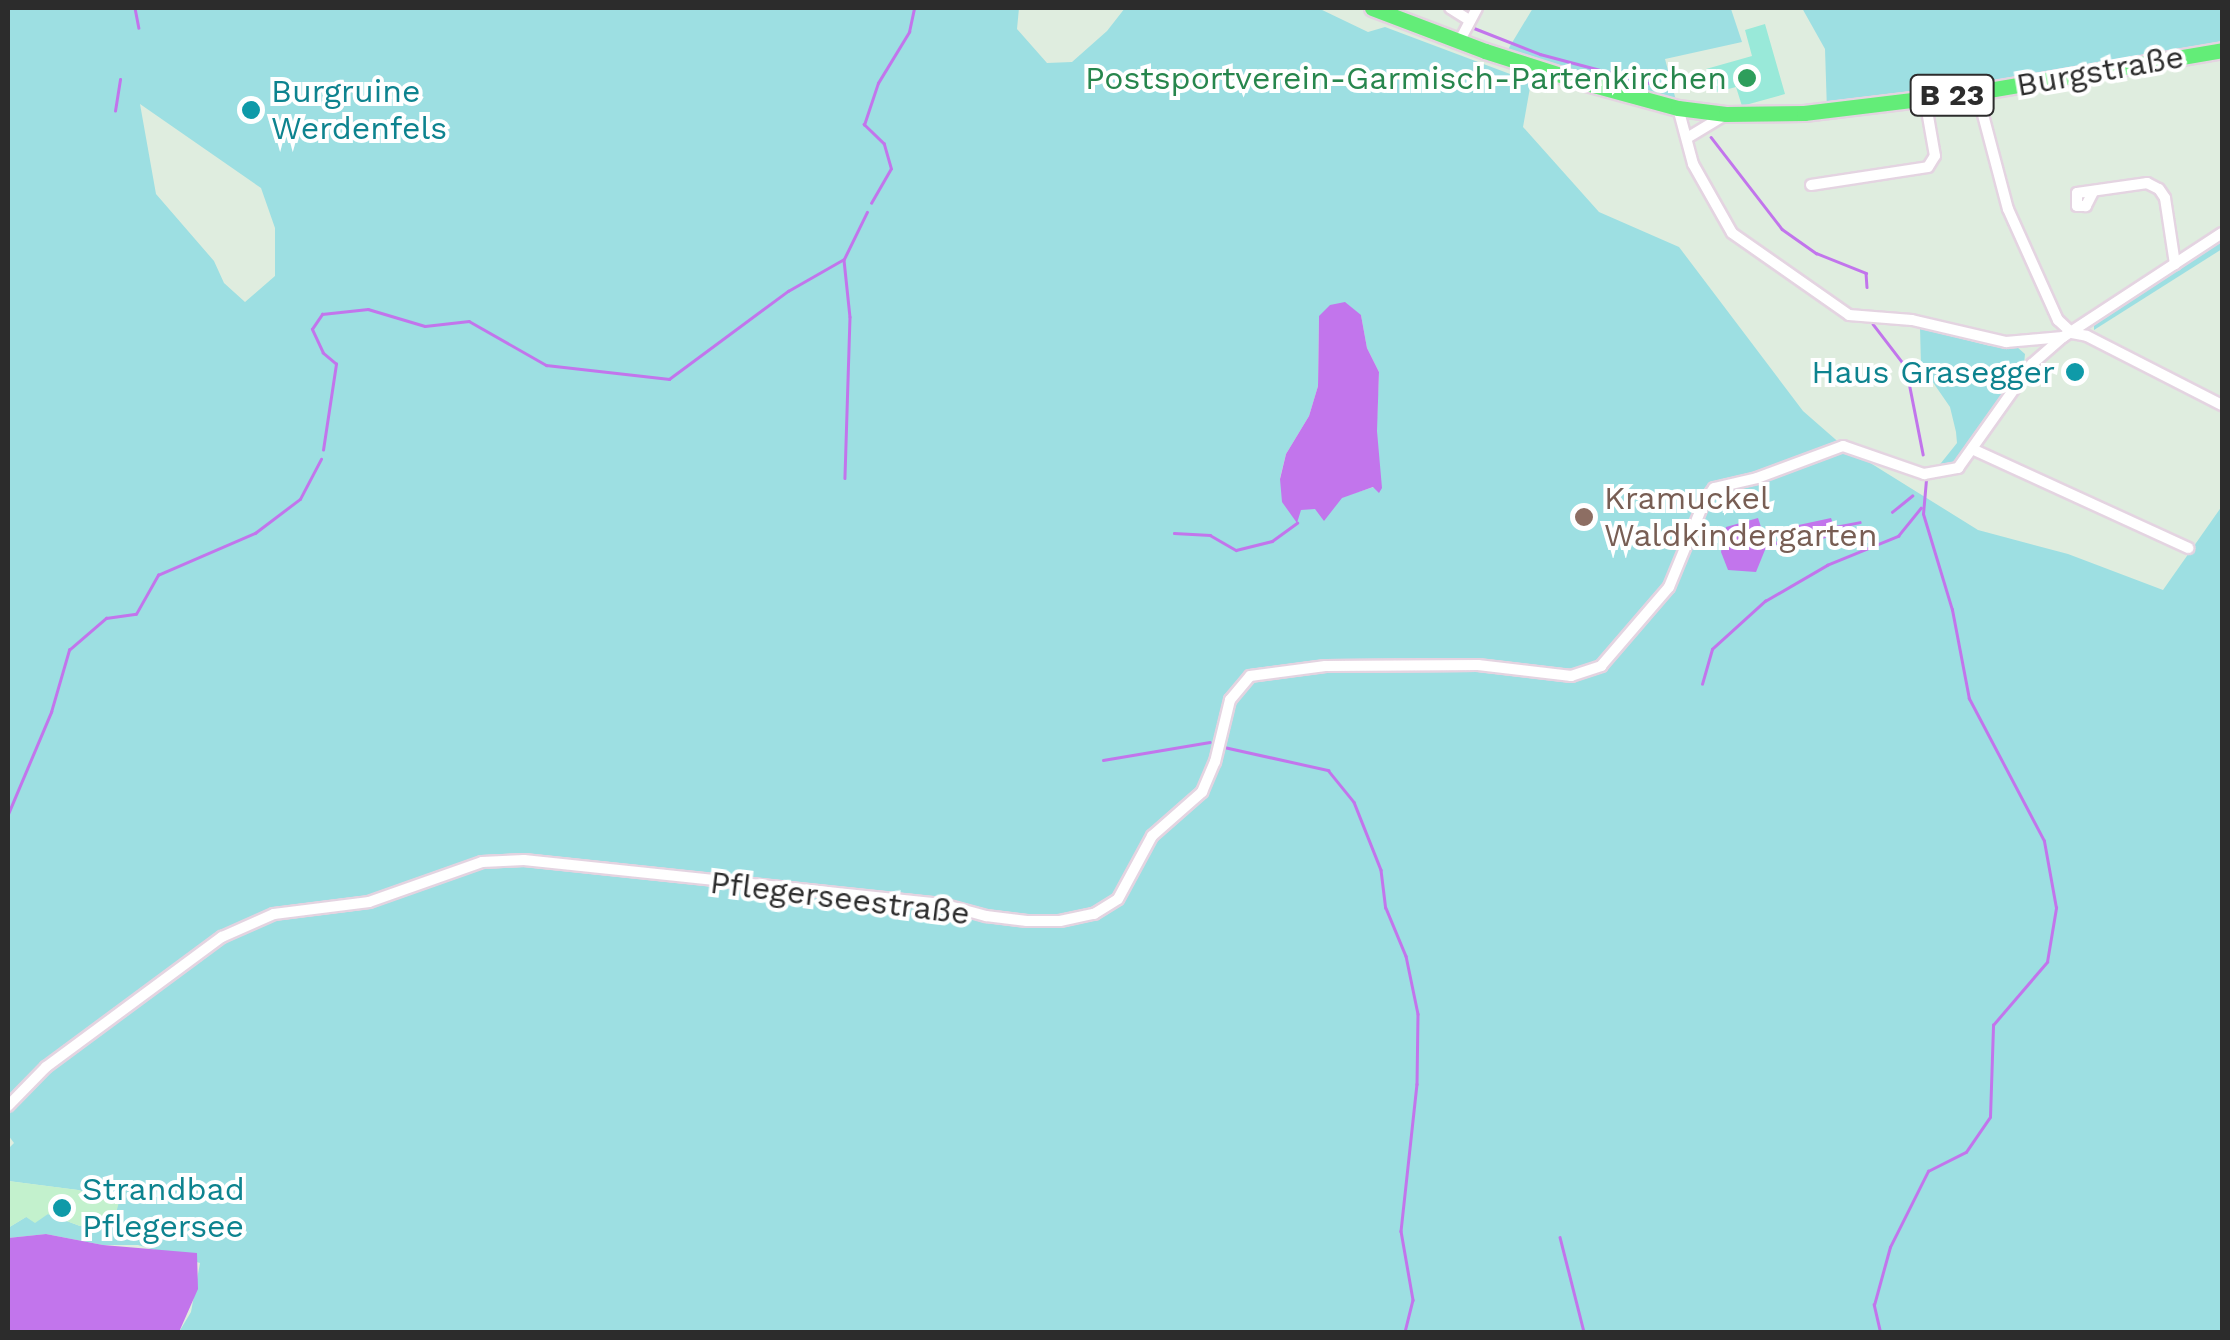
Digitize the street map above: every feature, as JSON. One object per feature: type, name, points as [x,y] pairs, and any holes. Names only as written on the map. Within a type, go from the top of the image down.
[{"type":"main road","name":"B 23","points":[[1372,8],[1459,42],[1678,108]]},
{"type":"main road","name":"Burgstraße","points":[[1678,108],[1726,114],[1804,113],[1978,92],[2222,50]]},
{"type":"street","points":[[1450,8],[1469,20]]},
{"type":"street","points":[[1459,42],[1477,8]]},
{"type":"street","points":[[1978,92],[1996,171],[2019,238],[2067,335]]},
{"type":"street","points":[[1811,186],[1928,167],[1935,156],[1925,98]]},
{"type":"street","points":[[1678,108],[1694,164],[1732,233],[1830,306],[1850,316],[1912,320],[2023,344],[2067,335],[2092,338],[2222,404]]},
{"type":"street","points":[[1687,138],[1726,114]]},
{"type":"street","points":[[2088,192],[2146,183],[2159,188],[2165,198],[2175,264]]},
{"type":"street","points":[[2188,548],[1972,449],[2032,364],[2067,335],[2222,234]]},
{"type":"street","points":[[2023,344],[2032,364]]},
{"type":"street","name":"Pflegerseestraße","points":[[8,1106],[46,1068],[163,977],[222,937],[274,914],[369,902],[463,866],[513,860],[942,904],[986,916],[1078,918],[1118,899],[1152,836],[1202,792],[1215,762],[1227,709],[1250,676],[1325,666],[1461,664],[1571,676],[1602,666],[1669,587],[1704,502],[1714,488],[1757,478],[1843,446],[1928,475],[1958,468],[1972,449]]},
{"type":"shaded area","points":[[8,8],[1019,8],[1017,29],[1047,63],[1072,62],[1107,31],[1125,8],[1318,8],[1368,32],[1385,27],[1531,82],[1523,127],[1599,212],[1679,247],[1803,411],[1843,446],[1978,530],[2068,554],[2163,590],[2222,506],[2222,1332],[179,1332],[191,1312],[200,1263],[138,1245],[103,1245],[46,1234],[8,1238],[8,1228],[26,1217],[48,1214],[80,1226],[119,1203],[78,1190],[8,1181],[8,1149],[14,1143],[8,1135]],"holes":[[[140,104],[261,188],[275,228],[275,276],[245,302],[224,283],[214,261],[156,194]],[[1361,315],[1367,348],[1379,372],[1374,487],[1300,510],[1280,478],[1286,454],[1309,416],[1318,386],[1319,316]]]},
{"type":"shaded area","points":[[1533,8],[1736,8],[1731,9],[1742,42],[1665,59],[1678,108],[1507,51]]},
{"type":"shaded area","points":[[1802,8],[2222,8],[2222,50],[1827,111],[1825,49]]},
{"type":"shaded area","points":[[1765,24],[1785,94],[1742,106],[1736,87],[1713,93],[1706,69],[1752,56],[1745,30]]},
{"type":"shaded area","points":[[2222,239],[2222,249],[2094,330],[2094,321]]},
{"type":"shaded area","points":[[1345,302],[1361,315],[1367,348],[1379,372],[1377,431],[1382,488],[1379,493],[1373,487],[1342,498],[1324,521],[1315,509],[1301,510],[1297,523],[1282,502],[1280,479],[1286,454],[1309,416],[1318,386],[1319,316],[1330,305]]},
{"type":"shaded area","points":[[1920,328],[1990,346],[2017,347],[2025,354],[2024,364],[1955,464],[1937,468],[1957,443],[1956,432],[1950,407],[1921,365]]},
{"type":"shaded area","points":[[1758,518],[1767,545],[1756,572],[1728,570],[1721,552],[1726,527]]},
{"type":"shaded area","points":[[1831,518],[1836,532],[1816,543],[1796,538],[1794,526]]},
{"type":"shaded area","points":[[46,1234],[103,1245],[197,1253],[198,1289],[179,1332],[8,1332],[8,1238]]},
{"type":"sand","name":"Strandbad Pflegersee","points":[[8,1181],[78,1190],[119,1202],[115,1217],[101,1225],[80,1226],[48,1214],[35,1223],[26,1217],[8,1228]]},
{"type":"waterway","points":[[135,8],[139,28]]},
{"type":"waterway","points":[[871,203],[891,169],[884,144],[864,125],[878,83],[909,32],[914,8]]},
{"type":"waterway","points":[[1474,28],[1540,54],[1668,88]]},
{"type":"waterway","points":[[115,111],[120,79]]},
{"type":"waterway","points":[[1711,137],[1782,229],[1816,253],[1866,273],[1867,287]]},
{"type":"waterway","points":[[323,450],[336,364],[323,353],[312,329],[322,314],[368,309],[425,326],[469,321],[546,365],[669,379],[788,291],[844,259],[867,212]]},
{"type":"waterway","points":[[844,260],[850,317],[845,478]]},
{"type":"waterway","points":[[1873,324],[1906,367],[1923,454]]},
{"type":"waterway","points":[[8,814],[51,712],[69,650],[106,618],[136,614],[158,575],[255,533],[300,499],[321,459]]},
{"type":"waterway","points":[[1880,1332],[1874,1305],[1890,1247],[1928,1171],[1966,1152],[1990,1117],[1993,1025],[2047,962],[2056,908],[2044,841],[1969,699],[1952,610],[1923,514],[1926,479]]},
{"type":"waterway","points":[[1892,512],[1912,496]]},
{"type":"waterway","points":[[1702,684],[1712,649],[1765,601],[1827,565],[1898,536],[1921,508]]},
{"type":"waterway","points":[[1835,527],[1860,522]]},
{"type":"waterway","points":[[1174,533],[1210,535],[1236,550],[1272,541],[1297,523]]},
{"type":"waterway","points":[[1767,545],[1796,538]]},
{"type":"waterway","points":[[1103,760],[1209,742]]},
{"type":"waterway","points":[[1224,747],[1328,770],[1354,802],[1381,870],[1386,908],[1406,956],[1418,1014],[1417,1084],[1401,1231],[1413,1300],[1405,1332]]},
{"type":"waterway","points":[[1560,1237],[1584,1332]]},
{"type":"place","name":"Postsportverein-Garmisch-Partenkirchen","points":[[1747,78]]},
{"type":"place","name":"Burgruine Werdenfels","points":[[251,110]]},
{"type":"place","name":"Haus Grasegger","points":[[2075,372]]},
{"type":"place","name":"Kramuckel Waldkindergarten","points":[[1584,517]]},
{"type":"place","name":"Strandbad Pflegersee","points":[[62,1208]]}]
